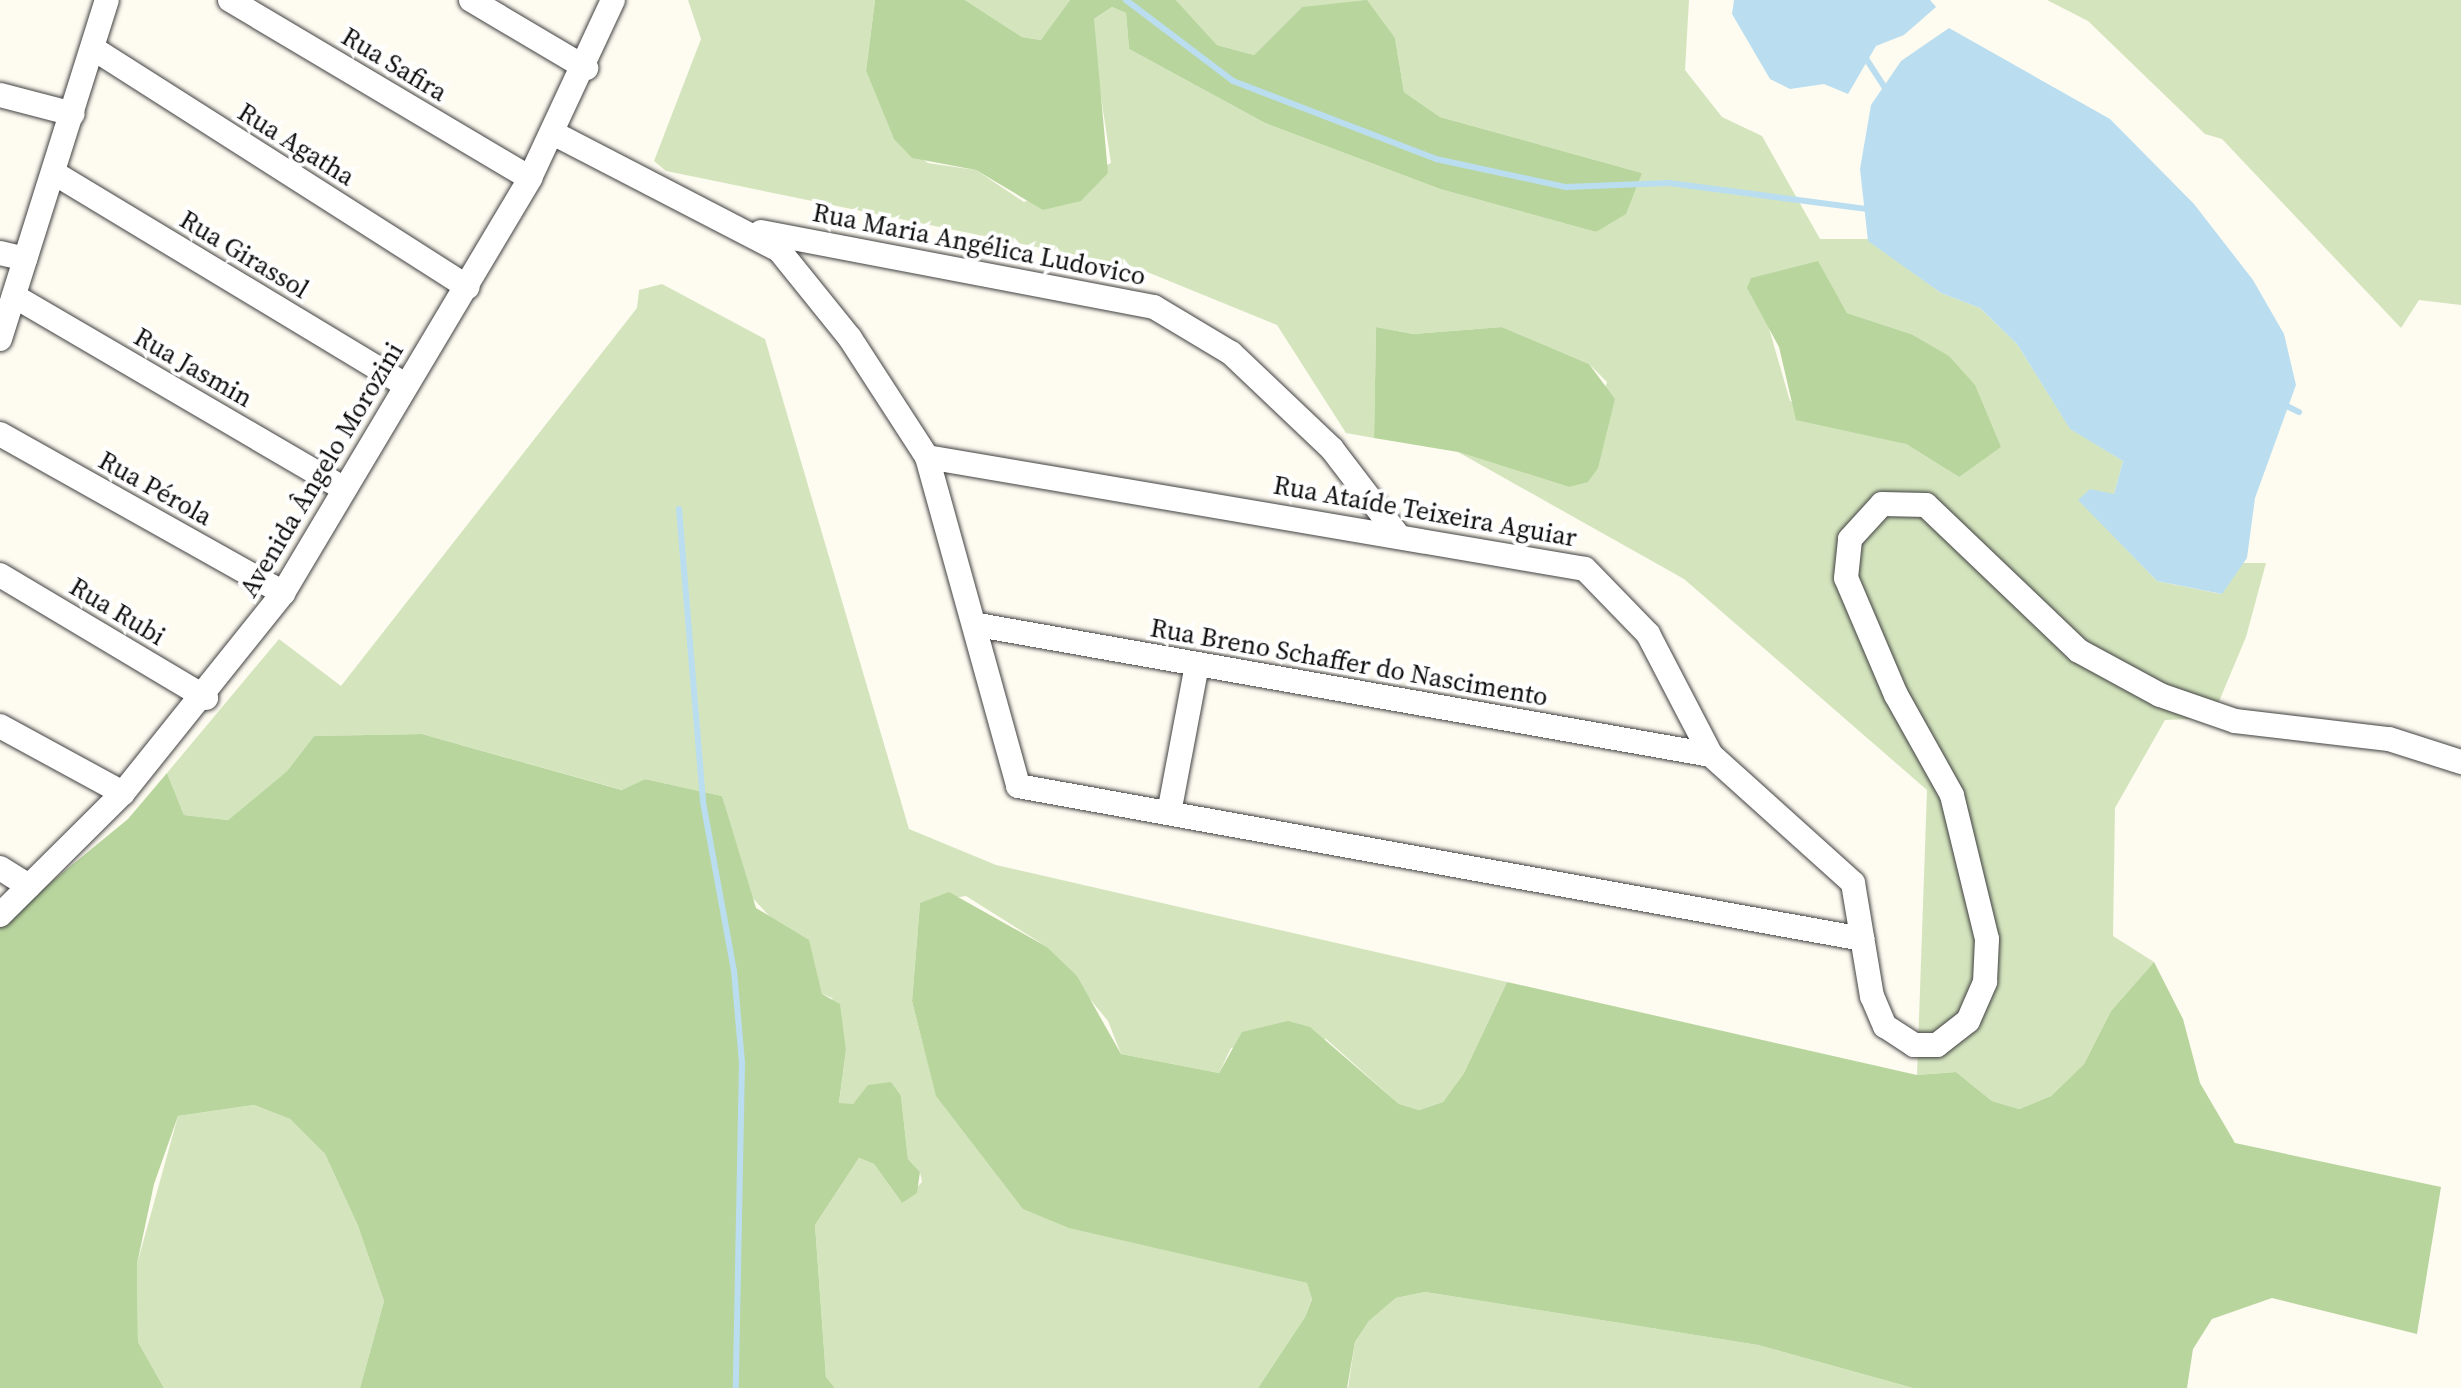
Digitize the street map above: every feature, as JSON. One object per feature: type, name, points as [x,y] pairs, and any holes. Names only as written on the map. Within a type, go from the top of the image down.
[{"type":"street","points":[[0,339],[107,0]]},
{"type":"street","name":"Rua Safira","points":[[230,0],[530,178]]},
{"type":"street","points":[[471,0],[586,68]]},
{"type":"street","name":"Avenida Ângelo Morozini","points":[[0,915],[123,793],[206,698],[283,593],[405,385],[468,287],[530,178],[586,68],[613,0]]},
{"type":"street","name":"Rua Agatha","points":[[94,49],[468,287]]},
{"type":"street","points":[[0,95],[73,114]]},
{"type":"street","points":[[553,133],[747,228],[796,264],[927,457],[978,625],[1015,780],[1023,788],[1862,939]]},
{"type":"street","name":"Rua Girassol","points":[[54,173],[405,385]]},
{"type":"street","name":"Rua Maria Angélica Ludovico","points":[[747,228],[1154,307],[1231,353],[1332,449],[1397,534]]},
{"type":"street","points":[[0,253],[25,259]]},
{"type":"street","name":"Rua Jasmin","points":[[14,296],[344,489]]},
{"type":"street","name":"Rua Pérola","points":[[0,434],[283,593]]},
{"type":"street","name":"Rua Ataíde Teixeira Aguiar","points":[[927,457],[1397,534],[1585,569],[1648,634],[1711,755],[1853,883],[1862,939],[1885,1026],[1914,1045],[1957,1035],[1977,1007],[1987,960],[1969,847],[1952,795],[1896,695],[1846,578],[1850,539],[1882,504],[1926,505],[2079,651],[2160,695],[2235,721],[2389,739],[2461,762]]},
{"type":"street","name":"Rua Rubi","points":[[0,575],[206,698]]},
{"type":"street","name":"Rua Breno Schaffer do Nascimento","points":[[978,625],[1711,755]]},
{"type":"street","points":[[1169,813],[1197,665]]},
{"type":"street","points":[[0,726],[123,793]]},
{"type":"street","points":[[0,868],[29,886]]},
{"type":"green space","points":[[688,0],[875,0],[866,71],[894,138],[928,163],[976,170],[1024,202],[1111,163],[1094,51],[1094,19],[1112,7],[1126,13],[1129,49],[1265,123],[1440,189],[1596,232],[1642,173],[1440,117],[1404,92],[1395,38],[1302,7],[1254,55],[1217,45],[1176,0],[1689,0],[1685,70],[1722,117],[1762,136],[1820,239],[1868,239],[1941,293],[1980,308],[2017,344],[2070,428],[2123,461],[2114,494],[2079,500],[2157,581],[2221,594],[2243,563],[2266,563],[2246,637],[2212,718],[2165,720],[2115,808],[2113,936],[2154,962],[2111,1011],[2084,1064],[2051,1096],[2019,1109],[1992,1101],[1956,1072],[1917,1075],[1927,790],[1684,579],[1458,452],[1569,487],[1607,382],[1589,364],[1502,327],[1413,334],[1376,327],[1374,438],[1346,433],[1277,325],[1135,267],[666,171],[654,161],[701,39]],"holes":[[[1818,262],[1847,313],[1911,334],[1959,477],[1906,444],[1790,401],[1766,318]]]},
{"type":"green space","points":[[875,0],[965,0],[1022,37],[1041,40],[1070,0],[1176,0],[1217,45],[1254,55],[1302,7],[1367,0],[1395,38],[1404,92],[1440,117],[1642,173],[1626,214],[1596,232],[1440,189],[1265,123],[1129,49],[1126,13],[1112,7],[1094,19],[1108,173],[1081,201],[1043,210],[976,170],[912,158],[894,139],[866,71]]},
{"type":"green space","points":[[965,0],[1070,0],[1042,40],[1022,37]]},
{"type":"green space","points":[[2047,0],[2461,0],[2461,305],[2419,300],[2401,328],[2222,139],[2205,134],[2088,21]]},
{"type":"green space","points":[[1818,261],[1847,313],[1911,334],[1949,356],[1975,385],[2001,447],[1959,477],[1906,444],[1796,420],[1779,347],[1747,288],[1751,278]]},
{"type":"green space","points":[[662,284],[765,339],[909,829],[996,865],[1507,982],[1464,1073],[1443,1102],[1419,1110],[1399,1104],[1326,1039],[1231,1048],[1219,1073],[1121,1054],[1108,1021],[1047,947],[966,896],[920,903],[912,1001],[924,1048],[1075,1228],[1307,1283],[1312,1298],[1305,1317],[1258,1388],[835,1388],[826,1377],[815,1225],[859,1158],[874,1164],[902,1203],[922,1182],[920,1172],[908,1159],[901,1096],[865,1092],[853,1104],[839,1104],[846,1050],[832,998],[822,994],[812,962],[746,891],[722,796],[645,779],[623,790],[422,734],[314,736],[287,771],[228,820],[184,815],[167,773],[279,639],[341,686],[637,308],[639,290]]},
{"type":"green space","points":[[1376,327],[1413,334],[1502,327],[1589,364],[1615,399],[1598,468],[1588,482],[1569,487],[1458,452],[1374,438]]},
{"type":"green space","points":[[422,734],[622,790],[645,779],[722,796],[756,908],[809,940],[822,994],[840,1004],[846,1050],[839,1103],[853,1104],[868,1085],[891,1082],[901,1096],[908,1159],[920,1172],[917,1193],[902,1203],[874,1164],[859,1158],[815,1225],[826,1377],[835,1388],[360,1388],[384,1301],[358,1226],[325,1154],[290,1119],[254,1105],[178,1116],[154,1184],[137,1264],[138,1342],[164,1388],[0,1388],[0,924],[128,819],[167,773],[184,815],[228,820],[287,771],[314,736]]},
{"type":"green space","points":[[949,892],[1047,947],[1077,976],[1121,1054],[1219,1073],[1242,1032],[1288,1021],[1310,1027],[1399,1104],[1419,1110],[1443,1102],[1464,1073],[1507,982],[1917,1075],[1956,1072],[1992,1101],[2019,1109],[2051,1096],[2084,1064],[2111,1011],[2154,962],[2183,1019],[2200,1083],[2235,1143],[2441,1187],[2417,1334],[2272,1298],[2212,1319],[2193,1349],[2187,1388],[1913,1388],[1758,1345],[1425,1292],[1396,1298],[1369,1321],[1355,1342],[1347,1388],[1258,1388],[1305,1317],[1312,1299],[1307,1283],[1069,1228],[1023,1209],[936,1096],[912,1001],[920,903]]},
{"type":"green space","points":[[254,1105],[290,1119],[325,1154],[358,1226],[384,1301],[360,1388],[164,1388],[138,1342],[137,1264],[178,1116]]},
{"type":"green space","points":[[1425,1292],[1758,1345],[1913,1388],[1348,1388],[1355,1342],[1369,1321],[1396,1298]]},
{"type":"water","points":[[1734,0],[1930,0],[1936,7],[1904,35],[1876,46],[1848,94],[1824,84],[1790,89],[1770,79],[1732,14]]},
{"type":"water","points":[[1949,28],[2110,119],[2194,204],[2253,280],[2284,334],[2296,385],[2255,498],[2247,558],[2222,594],[2157,581],[2078,500],[2090,489],[2114,494],[2123,461],[2070,429],[2017,344],[1980,308],[1941,293],[1868,241],[1860,169],[1871,105],[1901,61]]},
{"type":"waterway","points":[[1126,0],[1233,81],[1436,159],[1566,187],[1669,183],[1875,210]]},
{"type":"waterway","points":[[1863,54],[1887,91]]},
{"type":"waterway","points":[[2283,404],[2299,412]]},
{"type":"waterway","points":[[679,509],[703,802],[734,971],[742,1062],[736,1388]]}]
